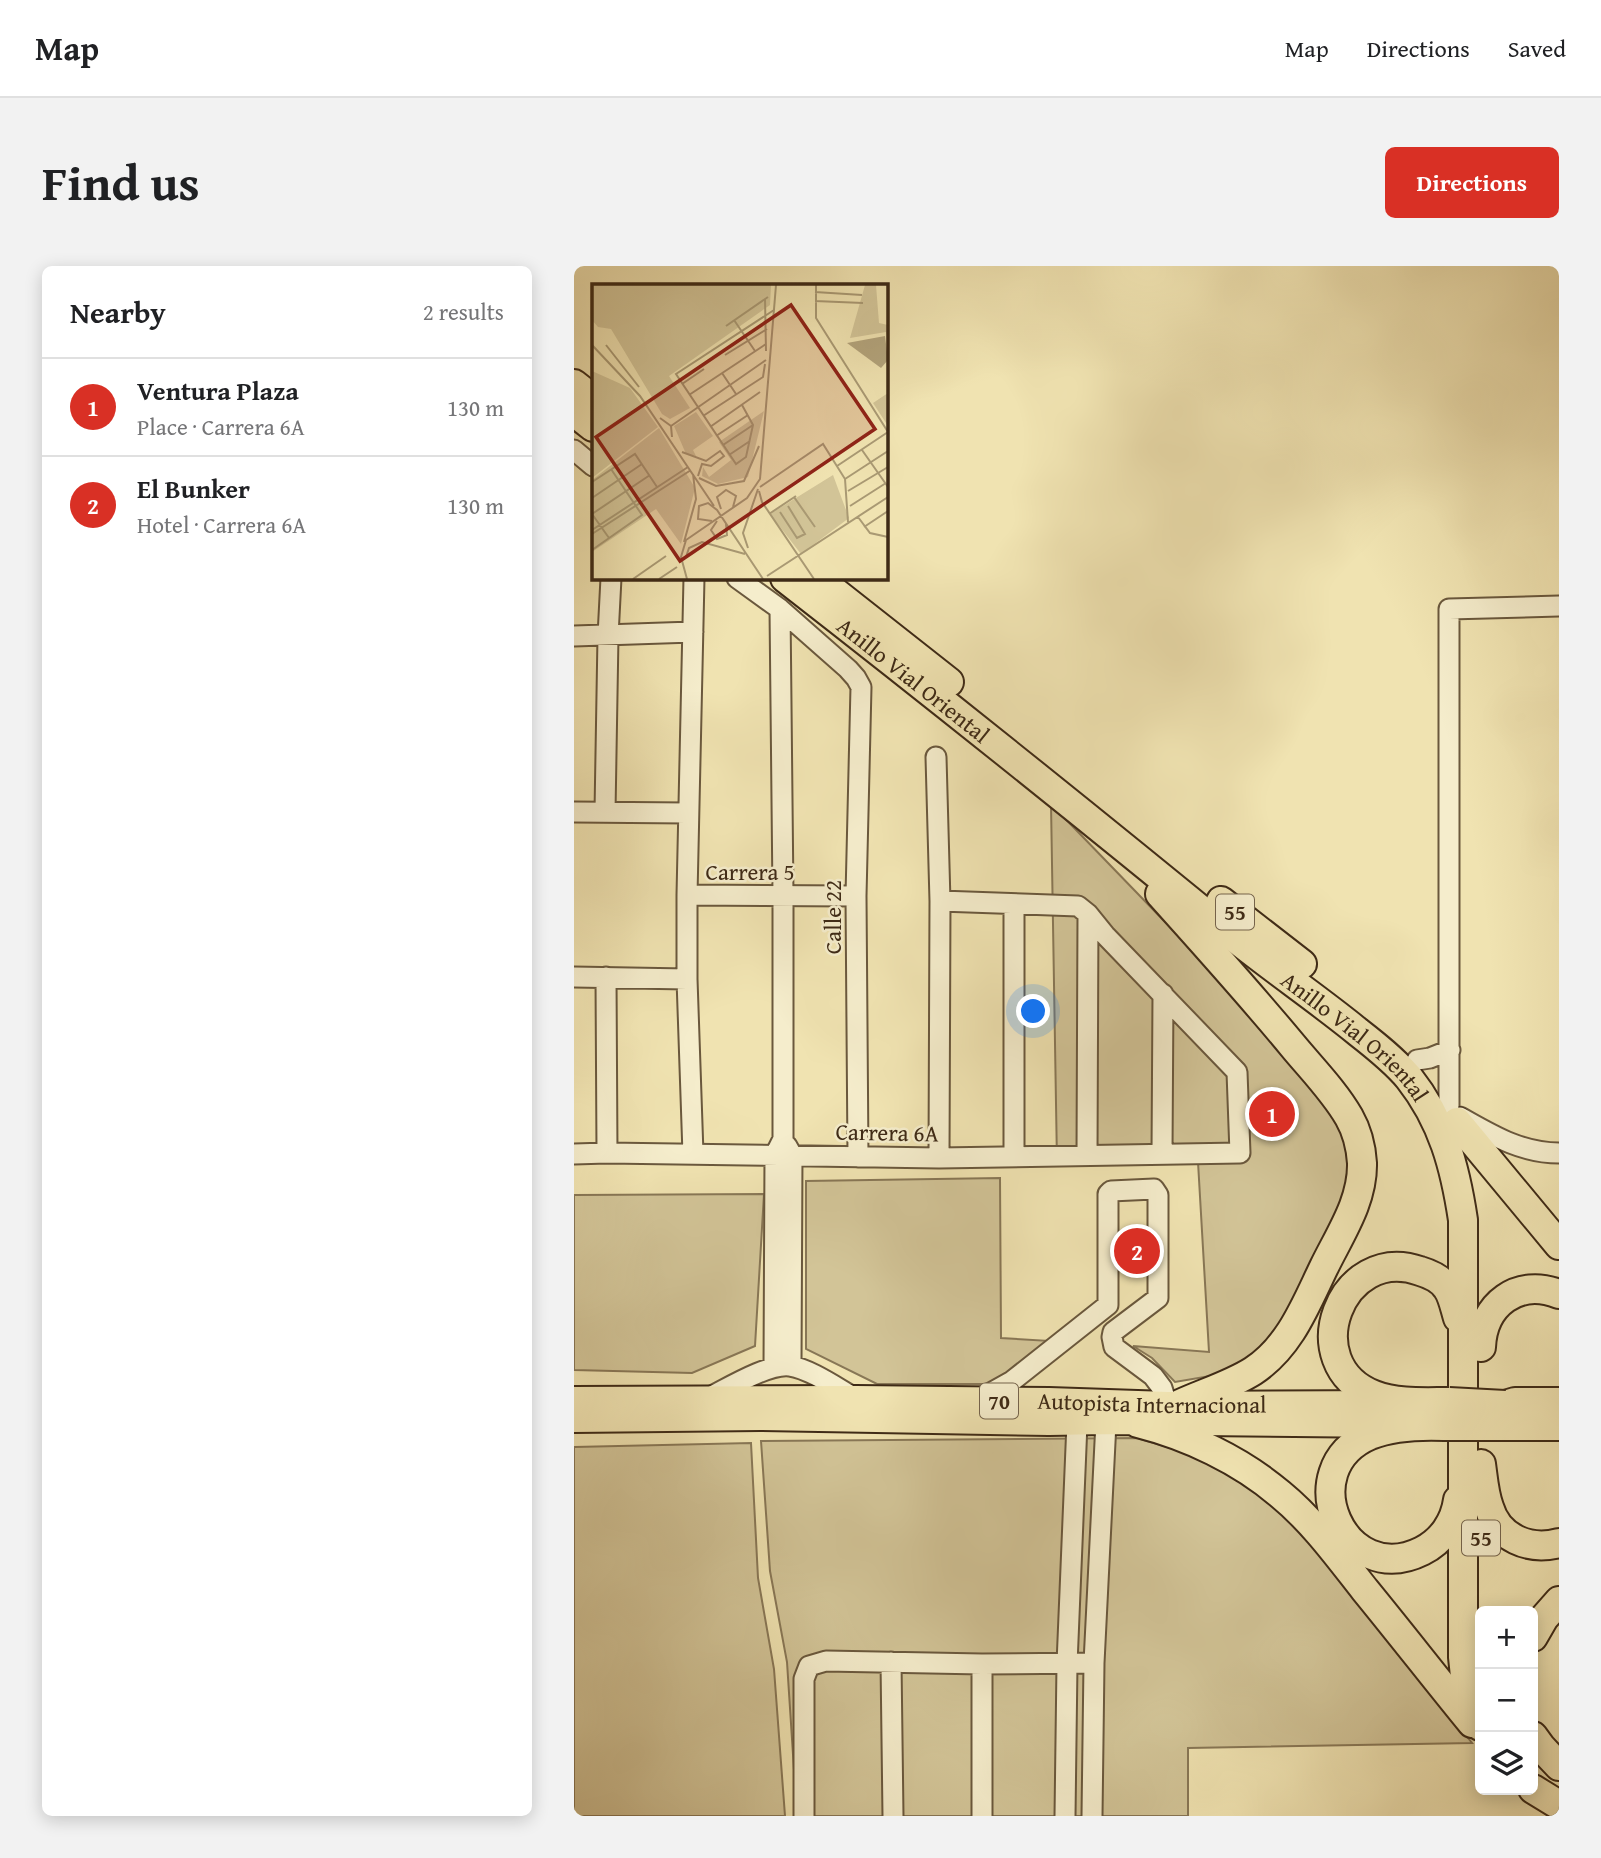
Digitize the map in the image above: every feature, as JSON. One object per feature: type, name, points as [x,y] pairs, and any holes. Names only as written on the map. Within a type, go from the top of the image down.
[{"type":"highway","points":[[574,384],[592,398]]},
{"type":"highway","points":[[574,412],[592,426]]},
{"type":"highway","name":"Anillo Vial Oriental","points":[[786,579],[978,729],[1253,952],[1366,1038],[1407,1076],[1429,1107],[1453,1166],[1463,1220],[1472,1340],[1472,1463],[1463,1657],[1466,1686],[1475,1712]]},
{"type":"highway","name":"Anillo Vial Oriental","points":[[818,579],[1372,1020],[1417,1060],[1453,1113],[1470,1163],[1477,1200],[1480,1266],[1472,1340]]},
{"type":"highway","points":[[1114,838],[1127,860],[1239,981],[1333,1095],[1349,1116],[1360,1146],[1362,1172],[1355,1204],[1301,1313],[1282,1344],[1274,1354],[1238,1379],[1174,1404]]},
{"type":"highway","points":[[1453,1113],[1559,1245]]},
{"type":"highway","points":[[1435,1414],[1372,1395],[1349,1377],[1338,1361],[1333,1342],[1334,1322],[1340,1303],[1352,1287],[1367,1275],[1395,1267],[1415,1269],[1433,1276],[1448,1289],[1472,1340],[1481,1336],[1488,1317],[1502,1301],[1520,1291],[1541,1289],[1559,1294]]},
{"type":"highway","points":[[1514,1415],[1559,1393]]},
{"type":"highway","name":"Autopista Internacional","points":[[1514,1415],[1559,1402]]},
{"type":"highway","points":[[1435,1414],[1368,1436],[1351,1448],[1338,1464],[1331,1484],[1331,1505],[1338,1524],[1350,1541],[1367,1553],[1387,1558],[1408,1557],[1427,1549],[1443,1536],[1454,1518],[1472,1463]]},
{"type":"highway","name":"Autopista Internacional","points":[[1435,1414],[1514,1415],[1559,1426]]},
{"type":"highway","points":[[1514,1415],[1559,1436]]},
{"type":"highway","points":[[1138,1423],[1160,1428],[1209,1449],[1243,1467],[1283,1496],[1334,1552],[1479,1732]]},
{"type":"highway","points":[[1472,1463],[1499,1527],[1522,1543],[1541,1546],[1559,1543]]},
{"type":"highway","name":"Anillo Vial Oriental","points":[[1472,1463],[1481,1606]]},
{"type":"highway","points":[[1538,1628],[1559,1601]]},
{"type":"highway","points":[[1538,1743],[1559,1766]]},
{"type":"highway","points":[[1538,1765],[1559,1780]]},
{"type":"highway","points":[[1538,1792],[1559,1805]]},
{"type":"main road","name":"Autopista Internacional","points":[[574,1399],[1049,1400],[1435,1414]]},
{"type":"main road","name":"Autopista Internacional","points":[[574,1420],[760,1418],[1138,1423],[1435,1414]]},
{"type":"street","points":[[574,450],[592,465]]},
{"type":"street","points":[[606,812],[611,579]]},
{"type":"street","points":[[693,1154],[687,979],[687,813],[694,579]]},
{"type":"street","points":[[738,579],[780,609],[783,1366]]},
{"type":"street","points":[[1559,606],[1449,609],[1450,1050],[1453,1113],[1499,1139],[1520,1147],[1542,1153],[1559,1153]]},
{"type":"street","name":"Calle 22","points":[[780,609],[856,678],[861,687],[856,896],[858,1157]]},
{"type":"street","points":[[574,636],[692,632]]},
{"type":"street","points":[[936,757],[940,901],[939,1158]]},
{"type":"street","points":[[574,812],[687,813]]},
{"type":"street","name":"Carrera 5","points":[[687,895],[856,896]]},
{"type":"street","points":[[940,901],[1078,906],[1163,994],[1162,1154]]},
{"type":"street","points":[[1014,904],[1014,1157]]},
{"type":"street","points":[[1087,1154],[1088,914]]},
{"type":"street","points":[[574,976],[687,979]]},
{"type":"street","points":[[606,977],[607,1153]]},
{"type":"street","name":"Carrera 6A","points":[[574,1154],[693,1154],[783,1150],[858,1157],[939,1158],[1240,1153],[1237,1072],[1163,994]]},
{"type":"street","points":[[1417,1060],[1450,1050]]},
{"type":"street","points":[[977,1401],[1012,1381],[1108,1305],[1107,1197],[1111,1191],[1154,1189],[1158,1195],[1158,1298],[1113,1332],[1112,1337],[1114,1347],[1153,1377],[1174,1404]]},
{"type":"street","points":[[708,1398],[783,1366],[813,1374],[856,1398]]},
{"type":"street","points":[[1092,1816],[1094,1663],[1106,1422]]},
{"type":"street","points":[[1065,1816],[1068,1620],[1077,1423]]},
{"type":"street","points":[[1068,1620],[1096,1619]]},
{"type":"street","points":[[804,1816],[804,1679],[809,1666],[826,1661],[1094,1663]]},
{"type":"street","points":[[891,1662],[893,1816]]},
{"type":"street","points":[[982,1664],[982,1816]]},
{"type":"shaded area","points":[[1051,804],[1226,985],[1352,1134],[1354,1184],[1285,1324],[1252,1356],[1222,1374],[1175,1382],[1152,1358],[1133,1346],[1209,1352],[1198,1162],[1057,1163]]},
{"type":"shaded area","points":[[1000,1178],[1001,1338],[1051,1341],[1000,1384],[877,1384],[806,1349],[806,1181]]},
{"type":"shaded area","points":[[764,1194],[755,1346],[692,1373],[574,1370],[574,1195]]},
{"type":"shaded area","points":[[1137,1438],[1221,1463],[1266,1491],[1336,1569],[1472,1743],[1188,1748],[1188,1816],[797,1816],[787,1662],[770,1571],[761,1441]]},
{"type":"shaded area","points":[[751,1443],[758,1578],[774,1669],[785,1816],[574,1816],[574,1447]]},
{"type":"place","name":"Ventura Plaza","points":[[1272,1114]]},
{"type":"place","name":"El Bunker","points":[[1137,1251]]}]
